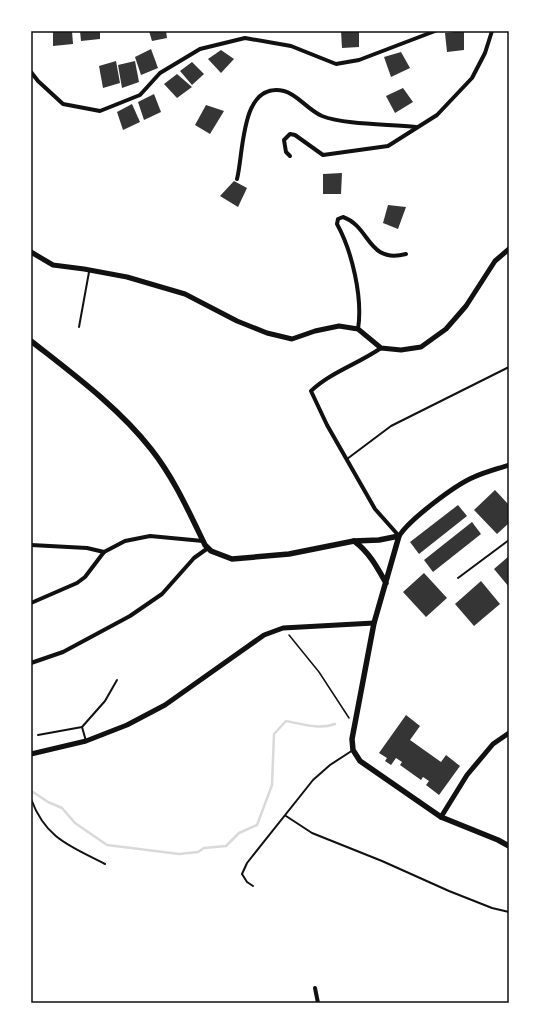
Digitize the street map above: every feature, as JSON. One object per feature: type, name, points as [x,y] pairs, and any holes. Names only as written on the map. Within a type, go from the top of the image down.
[{"type":"main road","points":[[31,341],[83,382],[139,434],[152,450],[181,495],[203,541],[211,551],[232,559],[246,558],[289,554],[354,541],[379,540],[400,536],[374,623],[354,726],[352,739],[353,750],[360,761],[441,817],[498,840],[509,846]]},
{"type":"main road","points":[[354,541],[363,548],[376,564],[386,583]]},
{"type":"street","points":[[31,72],[38,81],[63,104],[100,111],[140,95],[160,73],[200,49],[245,38],[291,46],[336,64],[358,60],[435,31]]},
{"type":"street","points":[[290,156],[286,152],[284,140],[290,134],[295,135],[315,151],[323,155],[388,146],[399,140],[437,115],[472,78],[485,53],[492,31]]},
{"type":"street","points":[[237,179],[241,165],[246,121],[250,109],[258,98],[268,91],[284,91],[297,98],[307,108],[322,116],[338,120],[416,128]]},
{"type":"street","points":[[358,329],[360,318],[353,265],[337,224],[338,219],[343,217],[350,220],[374,249],[383,255],[396,256],[406,254]]},
{"type":"street","points":[[31,252],[53,265],[89,270],[158,285],[186,294],[237,321],[267,333],[292,339],[315,331],[339,326],[358,329],[381,348],[409,350],[421,347],[446,329],[466,306],[495,261],[509,249]]},
{"type":"street","points":[[381,348],[366,359],[322,381],[311,391],[326,424],[375,509],[400,536],[406,526],[430,506],[473,477],[509,465]]},
{"type":"street","points":[[31,603],[77,583],[84,577],[104,552],[125,541],[150,536],[203,541]]},
{"type":"street","points":[[31,545],[87,548],[104,552]]},
{"type":"street","points":[[31,663],[63,652],[130,616],[162,594],[194,558],[208,548]]},
{"type":"street","points":[[31,754],[86,741],[127,725],[165,705],[264,635],[283,628],[374,623]]},
{"type":"street","points":[[441,817],[467,775],[493,744],[509,733]]},
{"type":"street","points":[[315,988],[318,1003]]},
{"type":"lane","points":[[79,327],[89,270]]},
{"type":"lane","points":[[346,460],[391,426],[509,367]]},
{"type":"lane","points":[[458,578],[509,540]]},
{"type":"lane","points":[[38,735],[82,726],[105,702],[118,680]]},
{"type":"lane","points":[[82,726],[86,741]]},
{"type":"lane","points":[[253,886],[247,882],[242,874],[247,864],[313,780],[330,765],[353,750]]},
{"type":"lane","points":[[31,799],[36,813],[54,837],[105,864]]},
{"type":"lane","points":[[286,816],[312,833],[382,861],[449,891],[492,908],[509,912]]},
{"type":"path","points":[[283,628],[319,672],[354,726]]},
{"type":"building","points":[[53,31],[72,31],[73,44],[53,46]]},
{"type":"building","points":[[80,31],[100,31],[100,39],[81,41]]},
{"type":"building","points":[[149,31],[166,31],[167,38],[152,41]]},
{"type":"building","points":[[341,31],[359,31],[359,47],[342,48]]},
{"type":"building","points":[[464,31],[464,50],[447,52],[445,33]]},
{"type":"building","points":[[151,49],[158,68],[141,75],[135,57]]},
{"type":"building","points":[[221,50],[234,59],[221,73],[208,59]]},
{"type":"building","points":[[401,52],[410,68],[391,77],[384,57]]},
{"type":"building","points":[[116,61],[120,83],[103,88],[99,66]]},
{"type":"building","points":[[135,61],[139,82],[122,88],[118,65]]},
{"type":"building","points":[[192,62],[204,74],[192,85],[180,71]]},
{"type":"building","points":[[177,74],[192,87],[177,98],[164,84]]},
{"type":"building","points":[[403,88],[413,102],[395,113],[386,96]]},
{"type":"building","points":[[154,94],[161,112],[144,120],[138,102]]},
{"type":"building","points":[[132,104],[140,122],[123,130],[117,112]]},
{"type":"building","points":[[206,105],[224,111],[210,134],[195,125]]},
{"type":"building","points":[[342,173],[341,194],[323,194],[323,174]]},
{"type":"building","points":[[234,181],[247,188],[238,207],[220,196]]},
{"type":"building","points":[[388,205],[406,207],[398,229],[383,223]]},
{"type":"building","points":[[495,490],[509,505],[509,523],[497,534],[474,510]]},
{"type":"building","points":[[458,505],[467,516],[419,554],[410,542]]},
{"type":"building","points":[[472,522],[481,534],[433,572],[424,560]]},
{"type":"building","points":[[509,556],[509,587],[494,569]]},
{"type":"building","points":[[424,573],[447,598],[426,617],[403,592]]},
{"type":"building","points":[[481,581],[500,604],[474,626],[455,604]]},
{"type":"building","points":[[406,715],[420,726],[410,740],[441,762],[446,755],[460,766],[439,795],[426,785],[429,781],[423,777],[421,780],[400,765],[402,762],[396,758],[391,765],[385,761],[387,758],[379,753]]},
{"type":"waterway","points":[[31,793],[33,792],[48,802],[62,808],[75,823],[107,845],[179,854],[198,852],[204,848],[226,846],[239,833],[257,825],[272,785],[274,734],[286,721],[317,726],[329,726],[335,724]]}]
